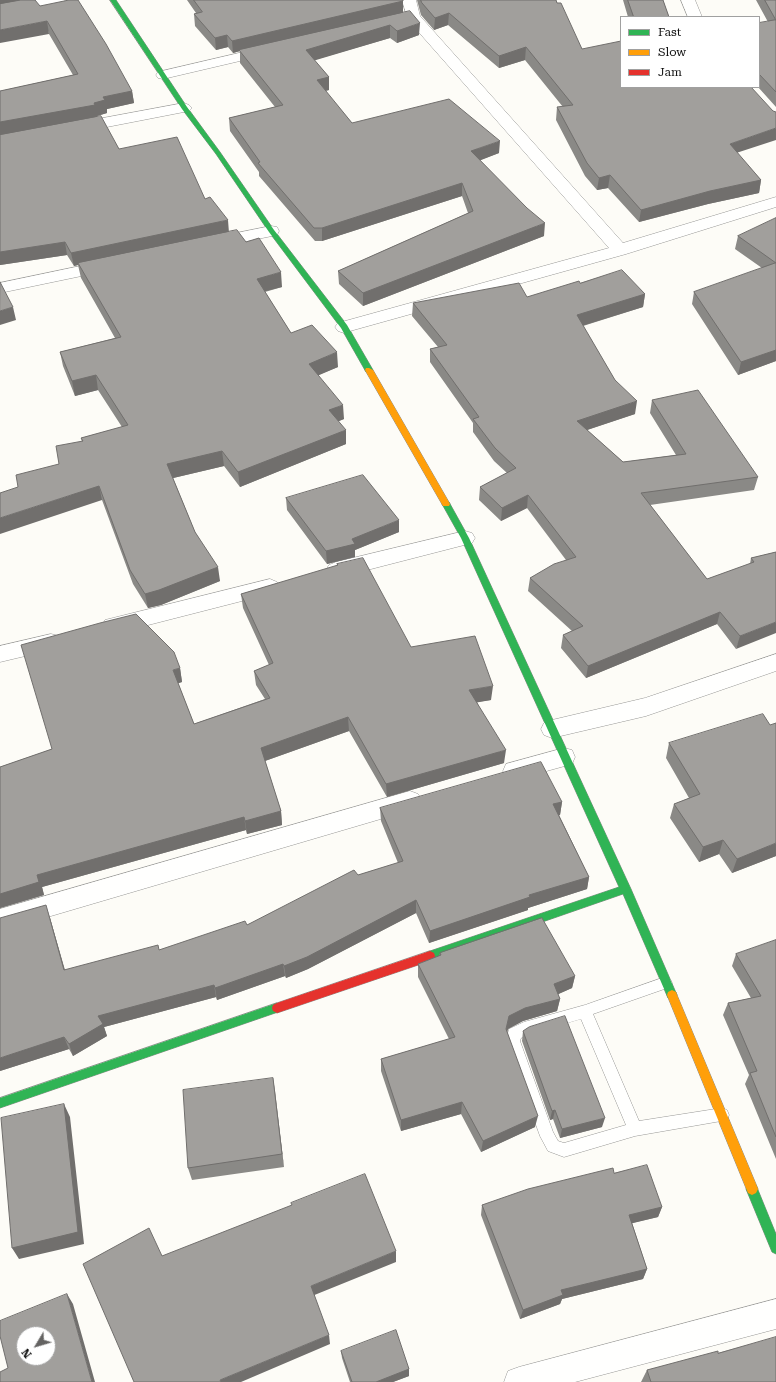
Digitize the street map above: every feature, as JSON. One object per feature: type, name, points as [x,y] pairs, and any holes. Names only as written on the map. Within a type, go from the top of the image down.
[{"type":"street","points":[[0,12],[58,0]]},
{"type":"street","points":[[113,0],[184,108],[218,153],[271,231],[344,327],[465,538],[564,757],[626,888],[722,1115],[776,1248]]},
{"type":"street","points":[[409,0],[405,18],[620,250]]},
{"type":"street","points":[[688,0],[695,16]]},
{"type":"street","points":[[163,75],[284,46]]},
{"type":"street","points":[[62,131],[184,108]]},
{"type":"street","points":[[344,327],[620,250],[776,202]]},
{"type":"street","points":[[201,245],[271,231]]},
{"type":"street","points":[[0,288],[124,262]]},
{"type":"street","points":[[318,575],[465,538]]},
{"type":"street","points":[[93,631],[287,583]]},
{"type":"street","points":[[0,654],[70,637]]},
{"type":"street","points":[[552,729],[646,707],[776,662]]},
{"type":"street","points":[[495,776],[564,757]]},
{"type":"street","points":[[0,920],[427,796]]},
{"type":"street","points":[[0,1103],[626,888]]},
{"type":"street","points":[[519,1382],[776,1314]]},
{"type":"lane","points":[[665,983],[585,1011],[524,1029],[514,1034],[513,1041],[547,1136],[553,1146],[564,1150],[635,1129],[722,1115]]},
{"type":"lane","points":[[585,1011],[635,1129]]},
{"type":"building","points":[[21,0],[35,0],[40,6],[69,0],[78,0],[106,44],[132,91],[103,97],[105,100],[94,103],[95,105],[0,122],[0,91],[78,74],[47,21],[0,30],[0,4]]},
{"type":"building","points":[[194,0],[403,1],[232,41],[227,35],[215,38],[194,14],[202,12]]},
{"type":"building","points":[[421,0],[556,0],[557,3],[561,3],[582,49],[620,41],[620,88],[752,88],[773,111],[776,112],[776,128],[730,144],[761,180],[710,191],[641,210],[610,175],[599,178],[587,163],[557,107],[573,105],[526,47],[499,56],[449,13],[435,18]]},
{"type":"building","points":[[628,0],[663,0],[669,16],[634,16]]},
{"type":"building","points":[[765,0],[776,0],[776,20]]},
{"type":"building","points":[[410,11],[420,23],[397,31],[390,25],[306,50],[329,77],[317,80],[352,123],[449,99],[500,141],[471,151],[527,208],[545,223],[363,293],[338,271],[473,211],[462,183],[322,228],[314,228],[258,163],[260,162],[229,118],[283,105],[239,50]]},
{"type":"building","points":[[776,20],[776,92],[760,75],[760,23]]},
{"type":"building","points":[[101,116],[119,149],[177,137],[205,199],[210,197],[228,220],[71,253],[65,242],[0,252],[0,135]]},
{"type":"building","points":[[776,218],[776,263],[738,236]]},
{"type":"building","points":[[237,230],[246,242],[259,238],[281,272],[257,279],[291,333],[312,325],[337,352],[309,364],[343,405],[329,410],[346,430],[238,472],[222,451],[167,464],[195,532],[218,567],[145,594],[130,570],[99,486],[0,518],[0,493],[18,487],[16,475],[59,464],[56,446],[83,441],[81,438],[128,425],[96,375],[72,381],[60,352],[121,337],[78,263]]},
{"type":"building","points":[[776,263],[776,350],[741,362],[694,292]]},
{"type":"building","points":[[622,270],[645,294],[577,315],[615,380],[637,401],[577,421],[623,462],[686,454],[652,400],[698,390],[758,477],[641,493],[707,579],[754,562],[751,558],[776,552],[776,622],[740,636],[720,612],[588,666],[563,635],[583,626],[530,578],[554,564],[576,557],[528,495],[502,508],[480,487],[516,468],[495,448],[473,419],[479,417],[430,349],[447,345],[413,303],[519,283],[527,297]]},
{"type":"building","points":[[0,282],[13,307],[0,311]]},
{"type":"building","points":[[363,475],[399,520],[352,539],[355,544],[326,551],[286,498]]},
{"type":"building","points":[[363,558],[411,647],[475,636],[493,686],[469,690],[506,750],[386,784],[348,717],[261,748],[281,811],[245,821],[244,817],[37,875],[39,882],[0,894],[0,767],[52,749],[21,645],[136,614],[174,652],[180,668],[173,670],[194,724],[270,698],[254,671],[273,663],[241,594],[338,565],[337,564]]},
{"type":"building","points":[[763,714],[770,725],[776,723],[776,843],[737,859],[723,840],[703,847],[674,804],[700,794],[669,743]]},
{"type":"building","points":[[541,762],[562,802],[553,804],[589,877],[529,895],[530,897],[430,931],[416,900],[307,957],[284,966],[283,964],[215,988],[214,985],[98,1016],[103,1024],[69,1044],[64,1037],[0,1058],[0,918],[46,905],[64,970],[158,945],[159,950],[245,921],[247,925],[354,870],[358,875],[403,861],[380,808]]},
{"type":"building","points":[[542,918],[575,976],[554,984],[560,999],[525,1008],[509,1016],[506,1029],[538,1116],[483,1141],[462,1102],[401,1120],[381,1059],[455,1037],[418,964],[441,955],[440,953]]},
{"type":"building","points":[[776,940],[776,1137],[750,1073],[757,1071],[728,1003],[761,996],[736,954]]},
{"type":"building","points":[[565,1016],[605,1118],[562,1129],[555,1110],[552,1111],[523,1031],[529,1027]]},
{"type":"building","points":[[273,1078],[282,1154],[188,1168],[183,1090]]},
{"type":"building","points":[[64,1104],[78,1232],[12,1248],[1,1118]]},
{"type":"building","points":[[647,1165],[662,1207],[629,1215],[647,1269],[561,1290],[563,1295],[523,1310],[482,1205],[528,1189],[613,1168],[614,1173]]},
{"type":"building","points":[[365,1174],[396,1251],[311,1286],[329,1335],[220,1380],[221,1382],[134,1382],[83,1264],[149,1228],[162,1256],[292,1205],[291,1203]]},
{"type":"building","points":[[67,1294],[92,1382],[0,1382],[0,1372],[8,1368],[0,1336],[0,1321]]},
{"type":"building","points":[[396,1330],[409,1369],[376,1382],[352,1382],[341,1351]]},
{"type":"building","points":[[776,1337],[776,1382],[651,1382],[647,1370],[718,1351],[718,1353]]},
{"type":"traffic: fast","points":[[113,0],[184,108],[218,153],[271,231],[344,327],[369,370]]},
{"type":"traffic: fast","points":[[446,504],[465,538],[596,823],[672,995]]},
{"type":"traffic: fast","points":[[430,956],[626,889]]},
{"type":"traffic: fast","points":[[0,1103],[277,1008]]},
{"type":"traffic: fast","points":[[752,1189],[776,1248]]},
{"type":"traffic: slow","points":[[369,370],[446,504]]},
{"type":"traffic: slow","points":[[672,995],[752,1189]]},
{"type":"traffic: jam","points":[[277,1008],[430,956]]}]
